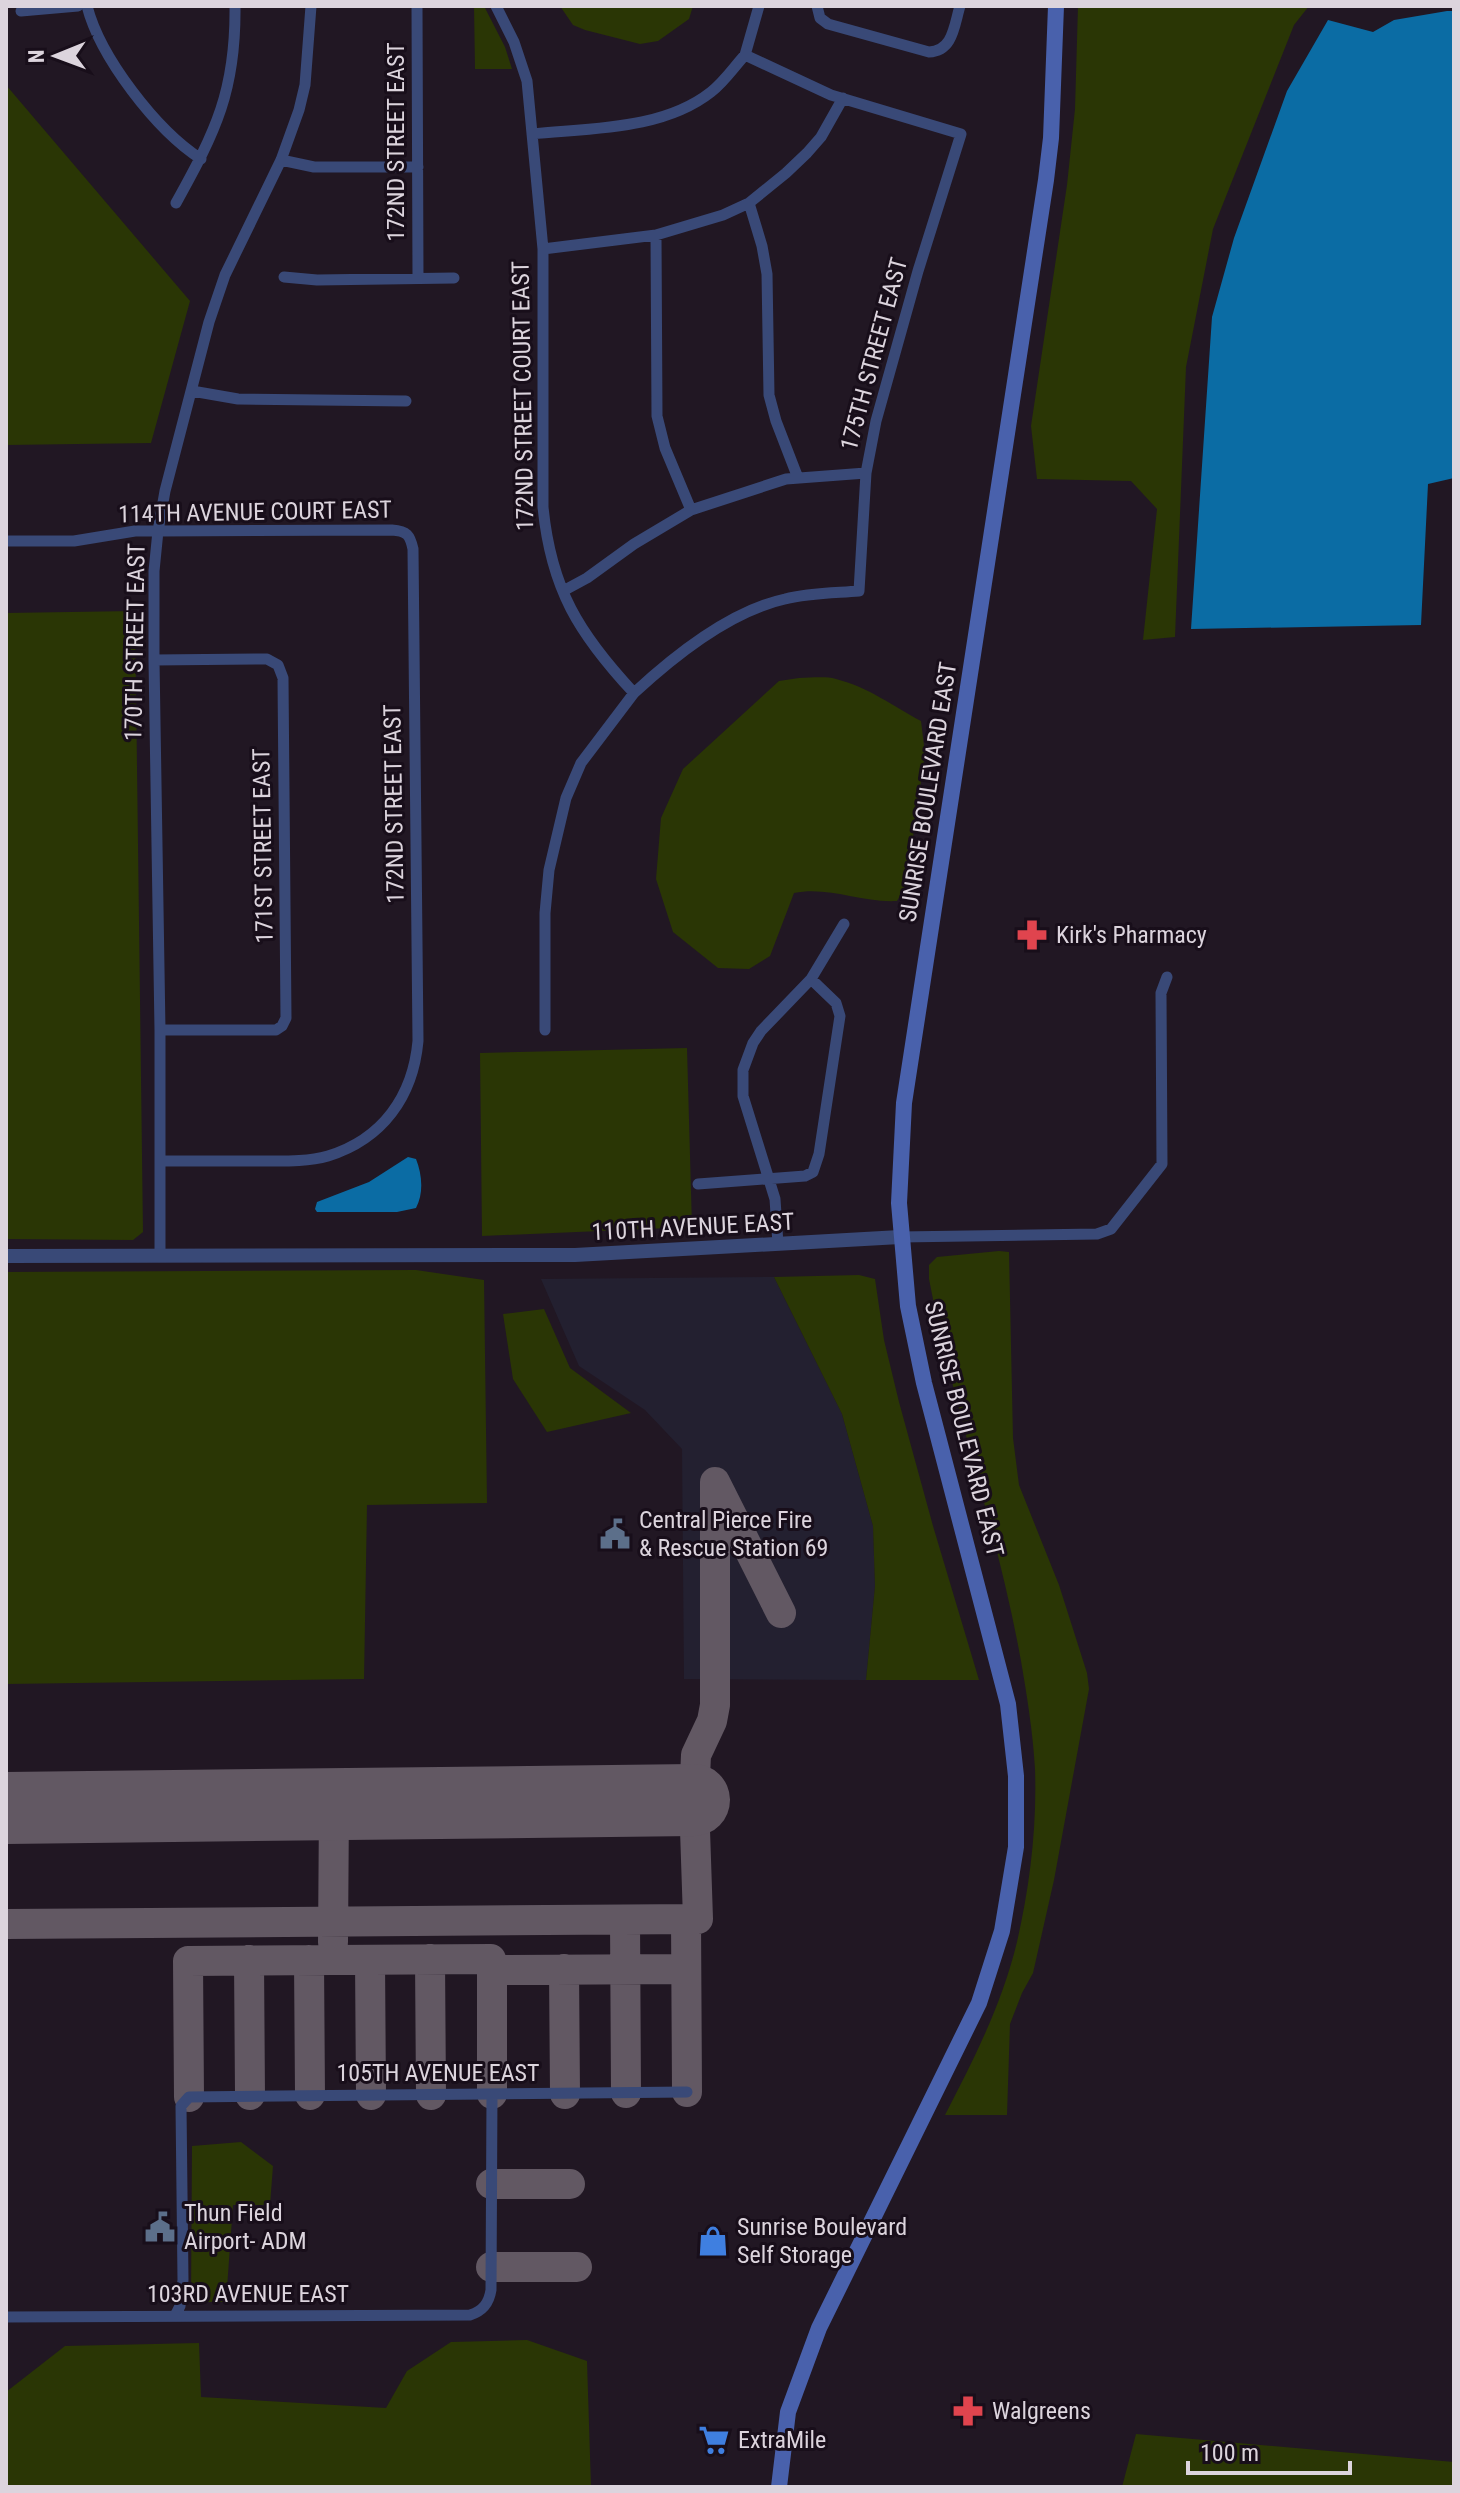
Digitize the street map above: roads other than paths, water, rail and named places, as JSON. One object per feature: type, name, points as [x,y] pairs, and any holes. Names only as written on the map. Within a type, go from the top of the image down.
[{"type":"main road","name":"SUNRISE BOULEVARD EAST","points":[[779,2487],[788,2412],[813,2343],[979,2003],[1002,1931],[1016,1847],[1016,1776],[1008,1704],[924,1383],[908,1306],[900,1237],[899,1178],[904,1103],[1046,180],[1051,138],[1056,6]]},
{"type":"street","points":[[21,11],[78,6]]},
{"type":"street","points":[[87,6],[98,38],[142,102],[174,140],[201,159]]},
{"type":"street","points":[[176,203],[215,130],[235,53],[235,6]]},
{"type":"street","name":"170TH STREET EAST","points":[[160,1256],[154,660],[154,571],[158,531],[165,491],[209,322],[225,275],[281,160],[295,123],[305,85],[311,6]]},
{"type":"street","name":"172ND STREET EAST","points":[[417,6],[418,278]]},
{"type":"street","name":"172ND STREET COURT EAST","points":[[496,6],[523,63],[527,81],[543,249],[543,507],[551,563],[571,614],[589,641],[634,693]]},
{"type":"street","points":[[532,134],[645,122],[687,108],[713,91],[745,55],[759,6]]},
{"type":"street","points":[[817,6],[820,18],[828,24],[929,52],[939,52],[948,45],[960,6]]},
{"type":"street","points":[[543,249],[656,235],[723,215],[749,203],[807,153],[821,137],[843,98],[745,55]]},
{"type":"street","name":"175TH STREET EAST","points":[[634,693],[667,662],[764,604],[799,596],[859,591],[866,473],[876,421],[961,134],[843,98]]},
{"type":"street","points":[[281,160],[314,167],[418,167]]},
{"type":"street","points":[[749,203],[767,274],[769,395],[798,478]]},
{"type":"street","points":[[656,235],[657,416],[665,448],[691,510]]},
{"type":"street","points":[[284,277],[317,280],[454,278]]},
{"type":"street","points":[[192,391],[238,399],[406,401]]},
{"type":"street","points":[[563,591],[691,510],[758,487],[798,478],[866,473]]},
{"type":"street","name":"114TH AVENUE COURT EAST","points":[[6,541],[74,541],[135,531],[392,530],[408,535]]},
{"type":"street","name":"172ND STREET EAST","points":[[161,1161],[292,1161],[328,1156],[354,1145],[382,1123],[392,1114],[408,1087],[418,1041],[413,549],[408,535]]},
{"type":"street","name":"171ST STREET EAST","points":[[154,660],[267,659],[278,665],[283,678],[286,1018],[282,1026],[270,1030],[160,1030]]},
{"type":"street","points":[[545,1030],[545,913],[549,870],[566,798],[581,763],[634,693]]},
{"type":"street","points":[[778,1244],[775,1199],[743,1096],[743,1070],[761,1031],[811,979],[844,924]]},
{"type":"street","name":"110TH AVENUE EAST","points":[[6,1256],[575,1255],[900,1237],[1097,1234],[1111,1229],[1162,1164],[1161,993],[1167,977]]},
{"type":"street","points":[[698,1184],[805,1176],[813,1172],[819,1154],[840,1016],[836,1003],[811,979]]},
{"type":"street","name":"105TH AVENUE EAST","points":[[175,2316],[180,2306],[183,2280],[181,2106],[189,2097],[687,2092]]},
{"type":"street","name":"103RD AVENUE EAST","points":[[6,2317],[470,2315],[482,2310],[491,2290],[492,2094]]},
{"type":"water","points":[[1454,11],[1454,478],[1428,484],[1421,625],[1191,629],[1212,317],[1234,238],[1287,91],[1328,20],[1373,32],[1394,20]]},
{"type":"water","points":[[408,1157],[416,1159],[421,1177],[416,1208],[397,1212],[317,1212],[315,1209],[317,1202],[369,1182]]},
{"type":"place","name":"Kirk's Pharmacy","points":[[1032,935]]},
{"type":"place","name":"Central Pierce Fire & Rescue Station 69","points":[[615,1534]]},
{"type":"place","name":"Thun Field Airport- ADM","points":[[160,2227]]},
{"type":"place","name":"Sunrise Boulevard Self Storage","points":[[713,2241]]},
{"type":"place","name":"Walgreens","points":[[968,2411]]},
{"type":"place","name":"ExtraMile","points":[[714,2440]]}]
